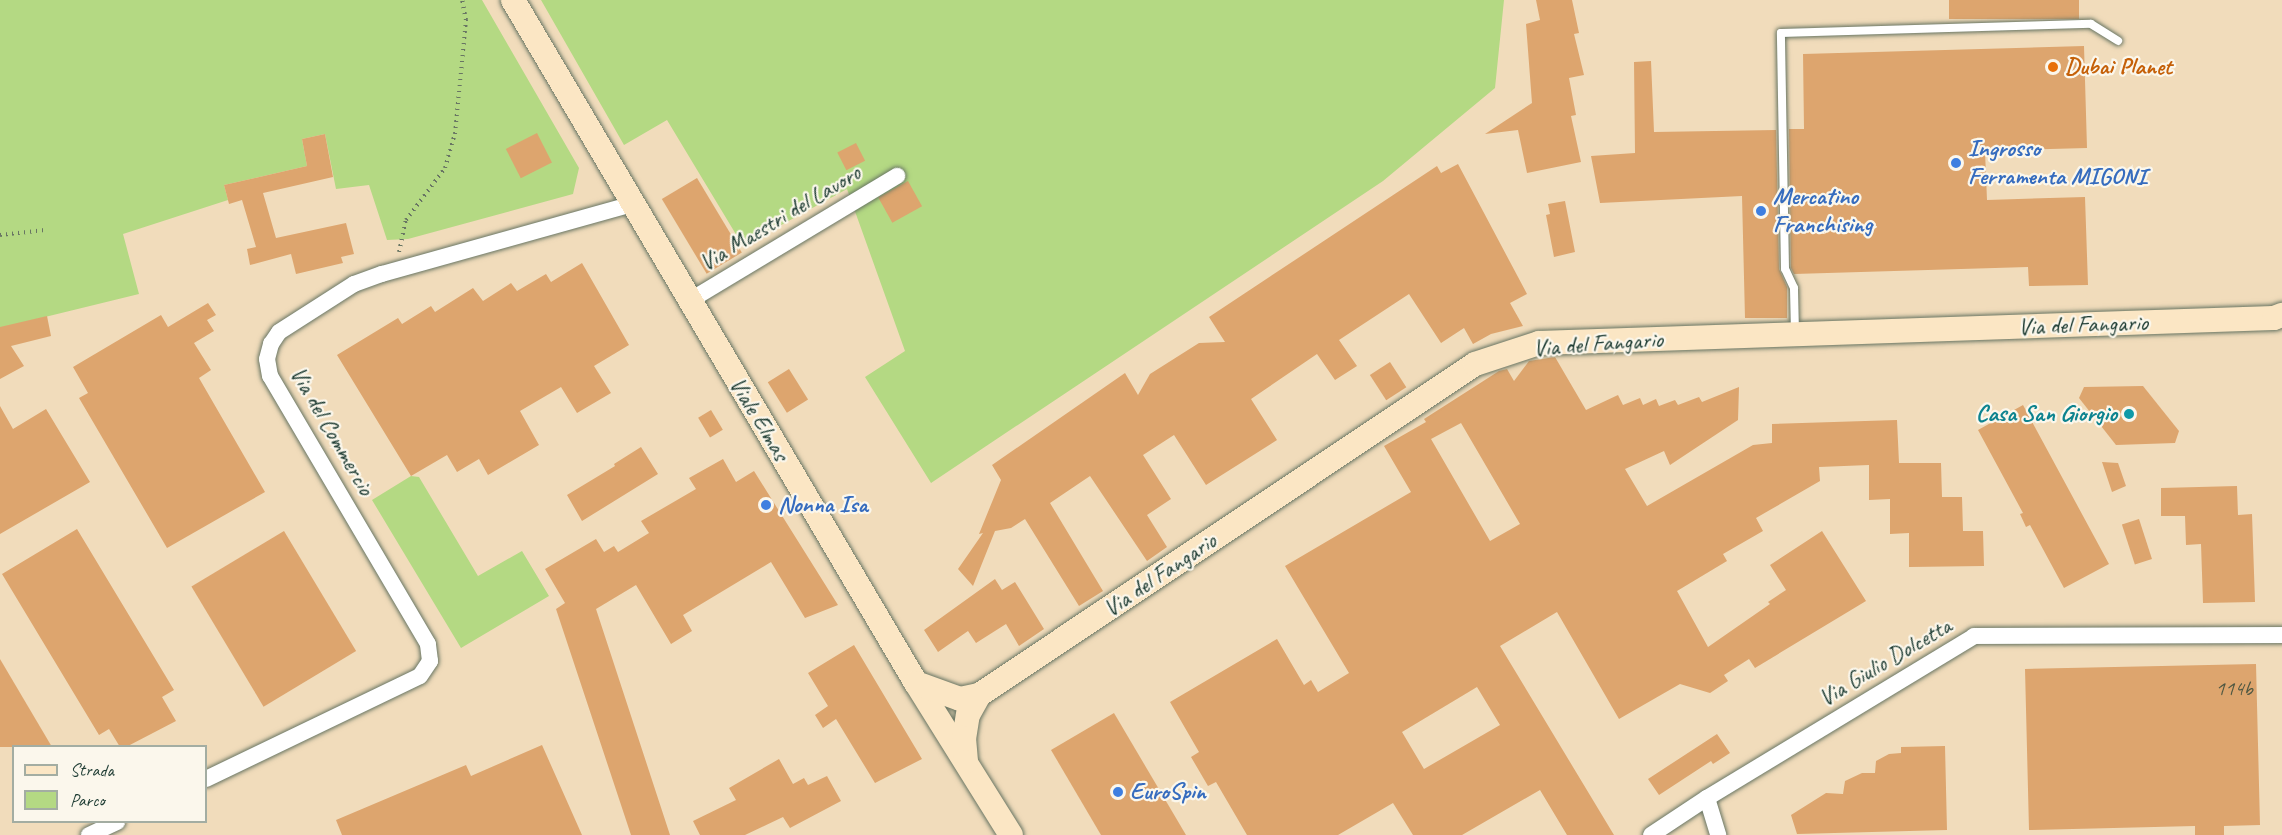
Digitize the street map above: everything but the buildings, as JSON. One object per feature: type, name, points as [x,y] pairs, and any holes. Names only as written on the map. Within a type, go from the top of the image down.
[{"type":"main road","name":"Viale Elmas","points":[[513,0],[916,683],[1011,835]]},
{"type":"main road","name":"Via del Fangario","points":[[979,695],[1475,364],[1539,344],[2279,318]]},
{"type":"main road","points":[[916,683],[960,699],[979,695]]},
{"type":"main road","points":[[966,765],[964,739],[966,723],[979,695]]},
{"type":"street","name":"Via Maestri del Lavoro","points":[[689,301],[897,176]]},
{"type":"street","name":"Via del Commercio","points":[[207,779],[420,675],[430,661],[428,644],[270,376],[267,359],[271,344],[279,332],[354,284],[396,270],[633,204]]},
{"type":"street","name":"Via Giulio Dolcetta","points":[[1651,835],[1707,798],[1974,636],[2282,635]]},
{"type":"street","points":[[1707,798],[1718,835]]},
{"type":"street","points":[[89,835],[115,823]]},
{"type":"lane","points":[[1795,334],[1794,288],[1785,268],[1781,33],[2091,24],[2118,41]]},
{"type":"path","points":[[396,270],[406,220],[445,168],[455,134],[466,20],[462,0]]},
{"type":"path","points":[[0,235],[45,230]]},
{"type":"green space","points":[[0,0],[482,0],[579,168],[573,194],[408,239],[387,240],[369,185],[336,189],[325,134],[302,139],[307,166],[224,185],[228,200],[123,234],[139,294],[0,328]]},
{"type":"green space","points":[[541,0],[1504,0],[1495,88],[1383,181],[931,483],[865,377],[905,351],[847,189],[743,246],[667,120],[624,145]]},
{"type":"green space","points":[[411,476],[419,477],[478,576],[522,551],[549,596],[461,648],[372,500]]},
{"type":"place","name":"Dubai Planet","points":[[2053,67]]},
{"type":"place","name":"Ingrosso Ferramenta MIGONI","points":[[1956,163]]},
{"type":"place","name":"Mercatino Franchising","points":[[1761,211]]},
{"type":"place","name":"Casa San Giorgio","points":[[2129,414]]},
{"type":"place","name":"Nonna Isa","points":[[766,505]]},
{"type":"place","name":"EuroSpin","points":[[1118,792]]}]
